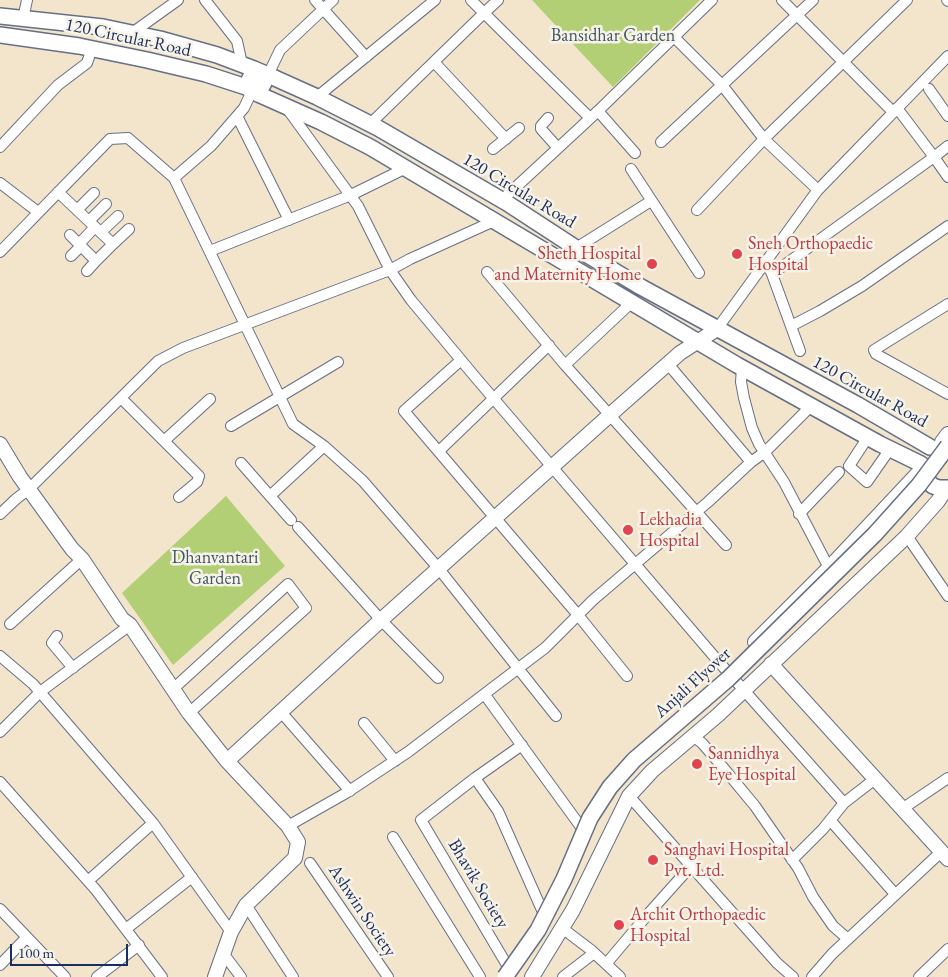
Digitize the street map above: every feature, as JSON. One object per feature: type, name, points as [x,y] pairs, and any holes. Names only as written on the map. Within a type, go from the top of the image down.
[{"type":"main road","name":"120 Circular Road","points":[[0,16],[103,27],[160,39],[255,69],[317,97],[370,124],[502,200],[576,248],[717,329],[858,405],[943,443]]},
{"type":"main road","name":"120 Circular Road","points":[[0,35],[92,48],[206,74],[284,105],[370,147],[742,368],[921,467]]},
{"type":"main road","points":[[252,91],[255,69]]},
{"type":"main road","points":[[943,443],[922,457],[921,467],[923,476],[933,486],[947,489]]},
{"type":"main road","name":"Anjali Flyover","points":[[506,971],[538,930],[564,879],[590,818],[610,788],[634,760],[728,679],[875,534],[918,485],[943,443]]},
{"type":"main road","name":"Anjali Flyover","points":[[517,977],[546,935],[599,822],[617,793],[640,767],[757,664],[855,568],[908,512],[948,462]]},
{"type":"street","points":[[23,19],[27,0]]},
{"type":"street","points":[[132,33],[178,0]]},
{"type":"street","points":[[205,0],[237,41],[255,69],[280,50],[333,0]]},
{"type":"street","points":[[315,0],[366,57]]},
{"type":"street","points":[[471,0],[635,153]]},
{"type":"street","points":[[370,124],[498,0]]},
{"type":"street","points":[[502,200],[712,0]]},
{"type":"street","points":[[782,0],[843,62],[895,110],[948,177]]},
{"type":"street","points":[[661,142],[813,0]]},
{"type":"street","points":[[697,210],[764,139],[907,0]]},
{"type":"street","points":[[317,97],[430,1]]},
{"type":"street","points":[[674,37],[722,85],[764,139],[818,190]]},
{"type":"street","points":[[0,147],[58,85],[88,63],[92,48]]},
{"type":"street","points":[[227,761],[381,620],[680,353],[717,329],[818,190],[948,56]]},
{"type":"street","points":[[434,62],[506,139]]},
{"type":"street","points":[[929,89],[948,116]]},
{"type":"street","points":[[174,178],[211,146],[244,108],[252,91]]},
{"type":"street","points":[[284,105],[358,206],[390,270],[411,300],[636,564],[672,609],[844,804]]},
{"type":"street","points":[[237,116],[289,220]]},
{"type":"street","points":[[548,118],[541,126],[541,129],[558,148]]},
{"type":"street","points":[[494,149],[519,128]]},
{"type":"street","points":[[0,252],[110,139],[128,138],[174,178],[293,424],[324,446],[363,481],[439,569],[556,716]]},
{"type":"street","points":[[772,274],[948,146]]},
{"type":"street","points":[[210,251],[351,196],[406,168]]},
{"type":"street","points":[[631,169],[650,201],[699,273]]},
{"type":"street","points":[[0,183],[38,212]]},
{"type":"street","points":[[58,192],[113,244]]},
{"type":"street","points":[[77,210],[94,193]]},
{"type":"street","points":[[576,248],[650,201]]},
{"type":"street","points":[[71,256],[95,227],[106,204]]},
{"type":"street","points":[[95,227],[118,216]]},
{"type":"street","points":[[0,514],[29,489],[158,361],[183,348],[390,270],[494,221]]},
{"type":"street","points":[[791,326],[862,286],[948,226]]},
{"type":"street","points":[[87,271],[129,229]]},
{"type":"street","points":[[70,235],[96,260]]},
{"type":"street","points":[[766,261],[800,351]]},
{"type":"street","points":[[487,272],[565,365],[611,414],[726,545]]},
{"type":"street","points":[[565,365],[631,303]]},
{"type":"street","points":[[948,304],[874,350],[876,354],[948,394]]},
{"type":"street","points":[[439,451],[548,345]]},
{"type":"street","points":[[461,360],[404,412],[578,615],[627,676]]},
{"type":"street","points":[[231,426],[338,362]]},
{"type":"street","points":[[668,364],[751,462]]},
{"type":"street","points":[[742,368],[741,382],[752,428],[759,444],[784,482],[829,568]]},
{"type":"street","points":[[121,398],[199,476],[196,482],[179,497]]},
{"type":"street","points":[[164,441],[210,399]]},
{"type":"street","points":[[288,826],[350,791],[395,761],[545,648],[578,615],[751,462],[765,452],[811,406]]},
{"type":"street","points":[[868,437],[848,466],[867,482],[890,450]]},
{"type":"street","points":[[0,444],[29,489],[72,549],[82,559],[122,619],[130,625],[189,713],[227,761],[288,826],[298,842],[295,858],[246,905],[231,932],[216,977]]},
{"type":"street","points":[[270,496],[324,446]]},
{"type":"street","points":[[241,463],[381,620],[438,678]]},
{"type":"street","points":[[499,977],[506,971],[542,910],[581,827],[623,762],[726,670],[829,568],[921,467]]},
{"type":"street","points":[[800,514],[839,472]]},
{"type":"street","points":[[532,977],[562,928],[630,796],[652,771],[744,690],[907,536],[947,489]]},
{"type":"street","points":[[907,536],[948,596]]},
{"type":"street","points":[[10,624],[82,559]]},
{"type":"street","points":[[173,689],[288,584],[306,608],[189,713]]},
{"type":"street","points":[[0,732],[40,692],[130,625]]},
{"type":"street","points":[[57,636],[52,643],[73,668]]},
{"type":"street","points":[[0,656],[33,684],[153,823],[231,932]]},
{"type":"street","points":[[771,664],[944,856],[895,894],[832,954],[812,977]]},
{"type":"street","points":[[485,695],[581,827]]},
{"type":"street","points":[[281,712],[350,791]]},
{"type":"street","points":[[364,723],[395,761]]},
{"type":"street","points":[[693,736],[755,806],[792,860],[813,897],[833,926],[848,939]]},
{"type":"street","points":[[522,745],[475,778],[498,811],[542,910],[620,977]]},
{"type":"street","name":"Bhavik Society","points":[[475,778],[421,820],[506,971]]},
{"type":"street","points":[[902,809],[948,778]]},
{"type":"street","points":[[792,860],[844,804],[875,779]]},
{"type":"street","points":[[0,782],[88,881],[162,977]]},
{"type":"street","points":[[630,796],[771,956],[792,977]]},
{"type":"street","points":[[830,820],[895,894]]},
{"type":"street","points":[[88,881],[153,823]]},
{"type":"street","points":[[393,837],[480,977]]},
{"type":"street","name":"Ashwin Society","points":[[310,863],[388,977]]},
{"type":"street","points":[[606,964],[691,866]]},
{"type":"street","points":[[126,929],[192,877]]},
{"type":"street","points":[[246,905],[294,977]]},
{"type":"street","points":[[0,909],[65,977]]},
{"type":"street","points":[[0,965],[27,937]]},
{"type":"street","points":[[97,977],[139,945]]},
{"type":"street","points":[[919,977],[948,949]]},
{"type":"street","points":[[223,953],[240,977]]},
{"type":"street","points":[[563,977],[594,953]]},
{"type":"green space","name":"Bansidhar Garden","points":[[532,0],[700,0],[613,87]]},
{"type":"green space","name":"Dhanvantari Garden","points":[[226,496],[285,566],[173,665],[122,593]]},
{"type":"place","name":"Sneh Orthopaedic Hospital","points":[[737,254]]},
{"type":"place","name":"Sheth Hospital and Maternity Home","points":[[652,264]]},
{"type":"place","name":"Lekhadia Hospital","points":[[628,530]]},
{"type":"place","name":"Sannidhya Eye Hospital","points":[[697,764]]},
{"type":"place","name":"Sanghavi Hospital Pvt. Ltd.","points":[[653,860]]},
{"type":"place","name":"Archit Orthopaedic Hospital","points":[[619,925]]}]
